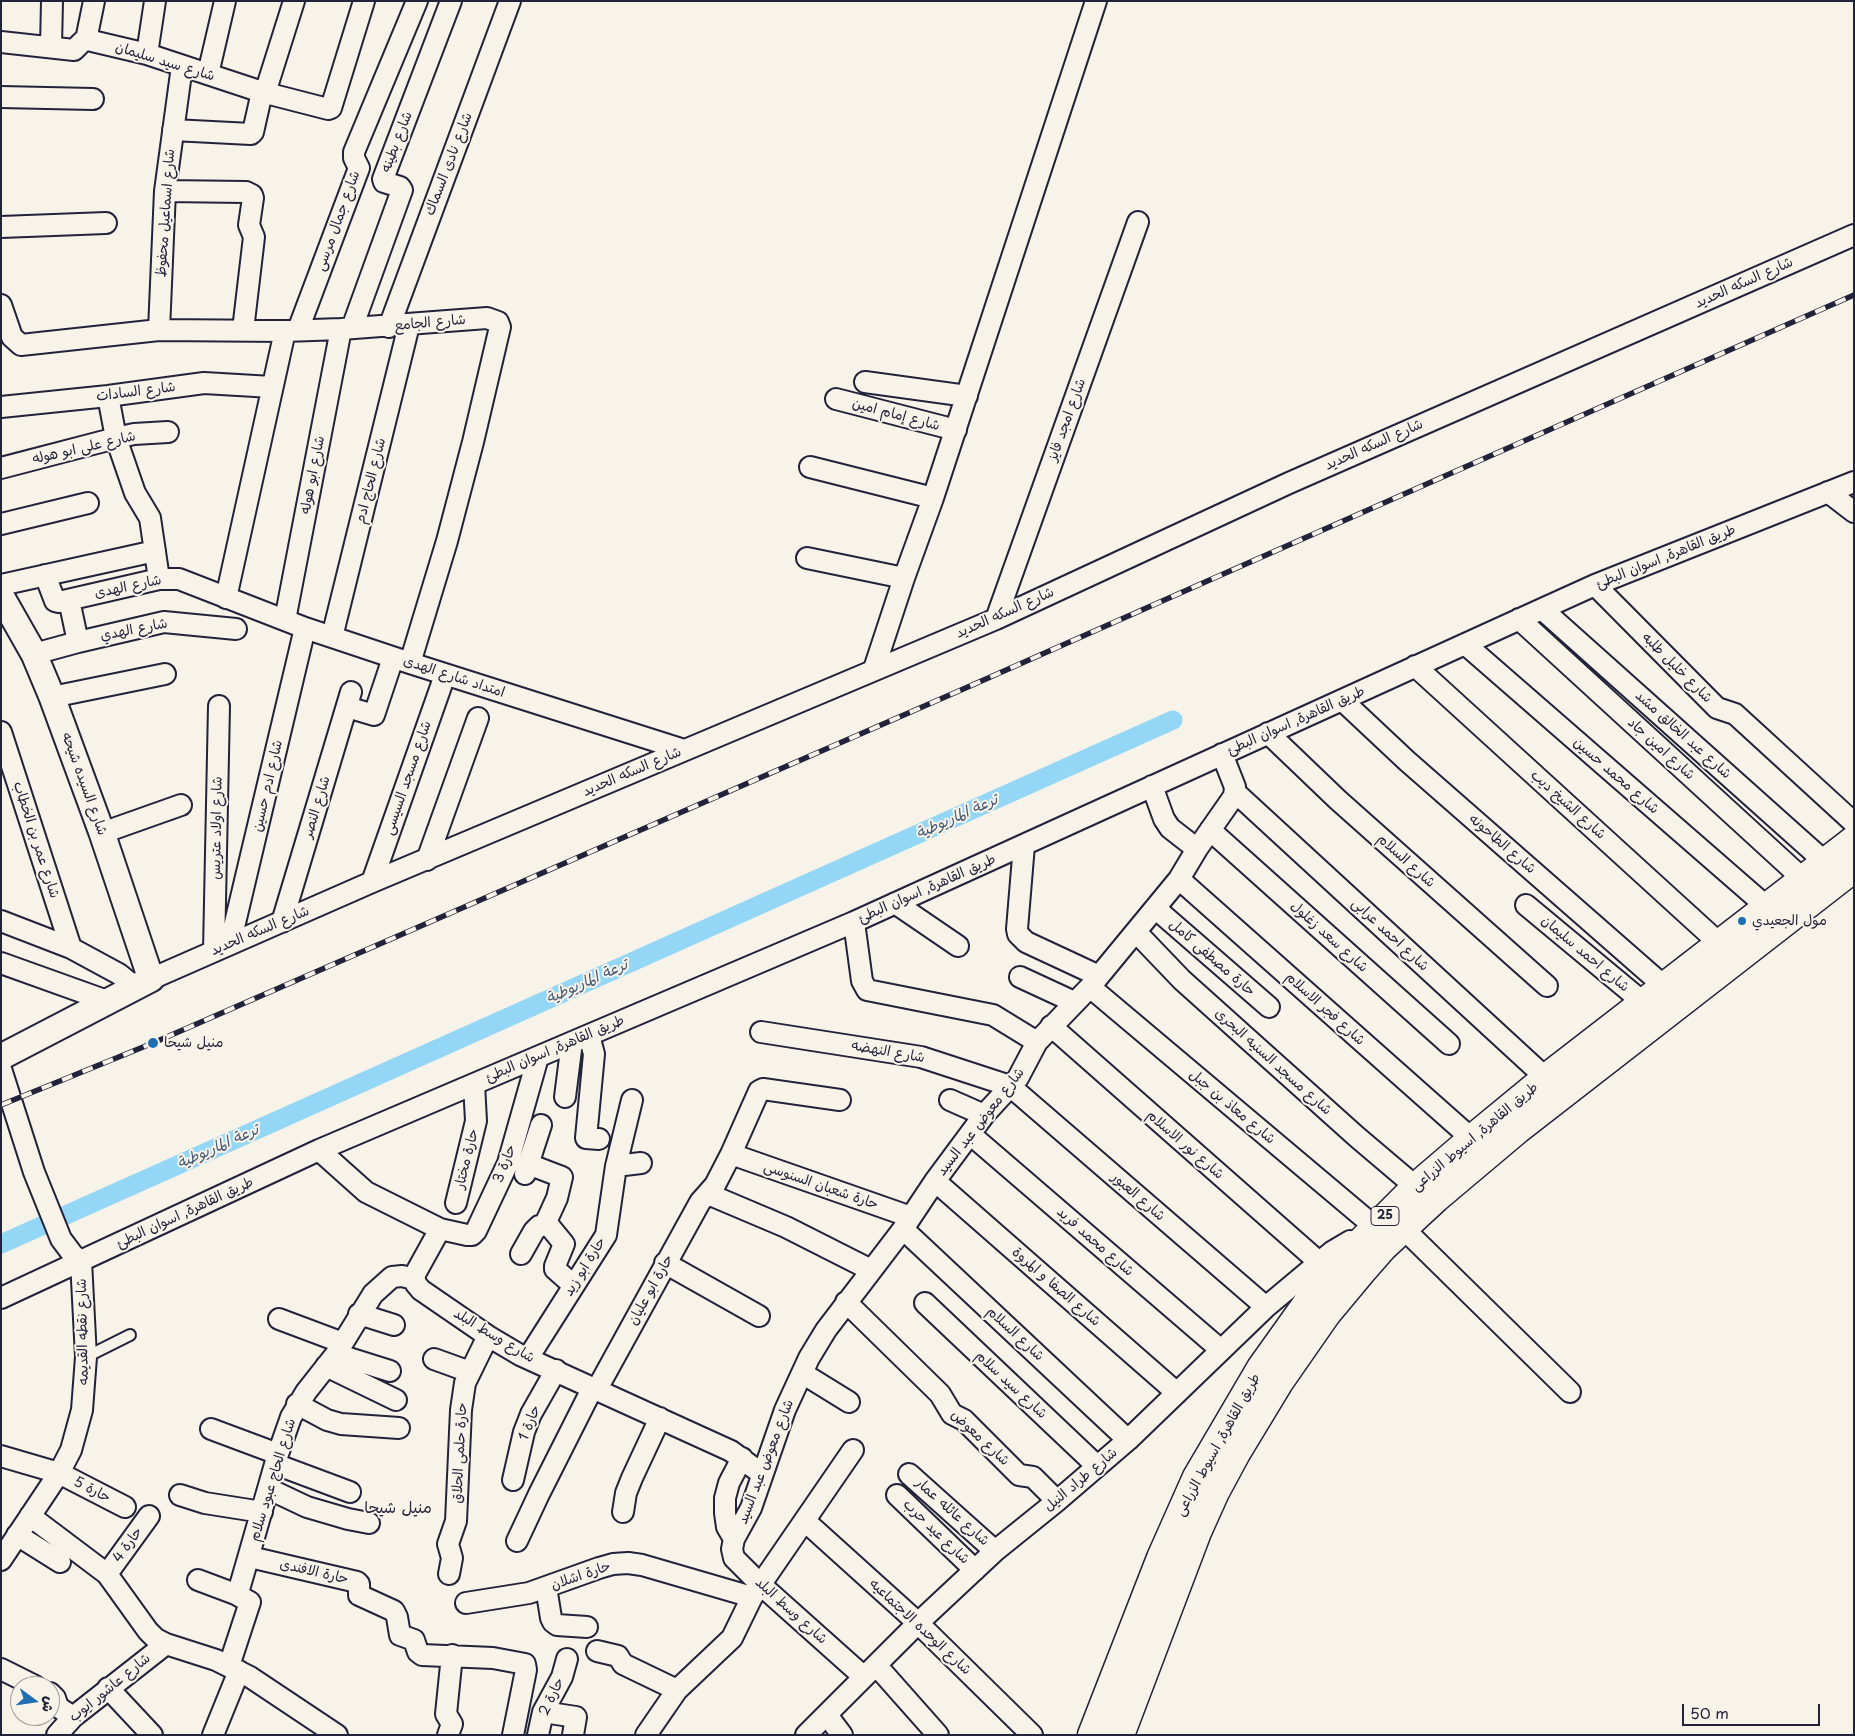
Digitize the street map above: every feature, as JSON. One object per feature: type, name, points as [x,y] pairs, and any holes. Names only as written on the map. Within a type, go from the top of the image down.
[{"type":"highway","name":"طريق القاهرة, اسيوط الزراعى","points":[[1092,1735],[1164,1550],[1198,1477],[1244,1396],[1284,1335],[1339,1264],[1416,1186],[1546,1078],[1854,840]]},
{"type":"highway","name":"طريق القاهرة, اسيوط الزراعى","points":[[1120,1735],[1196,1532],[1215,1492],[1275,1389],[1327,1313],[1362,1271],[1403,1228],[1518,1129],[1854,868]]},
{"type":"street","points":[[51,47],[52,1]]},
{"type":"street","points":[[1,42],[74,50],[86,40],[94,1]]},
{"type":"street","points":[[147,54],[155,1]]},
{"type":"street","points":[[208,74],[225,1]]},
{"type":"street","points":[[173,130],[251,134],[254,130],[263,93],[294,1]]},
{"type":"street","name":"شارع سيد سليمان","points":[[86,40],[147,54],[263,93],[329,109],[331,108],[364,1]]},
{"type":"street","name":"شارع جمال مرسى","points":[[226,598],[272,387],[291,331],[359,168],[354,158],[354,152],[417,1]]},
{"type":"street","name":"شارع بطينه","points":[[347,329],[402,190],[400,187],[383,180],[450,1]]},
{"type":"street","name":"شارع نادى السماك","points":[[388,326],[510,1]]},
{"type":"street","points":[[874,669],[968,396],[1096,1]]},
{"type":"street","name":"شارع اسماعيل محفوظ","points":[[159,330],[165,191],[182,66]]},
{"type":"street","points":[[1,97],[94,98]]},
{"type":"street","points":[[165,191],[246,192],[252,195],[249,225],[254,237],[243,330]]},
{"type":"street","name":"شارع امجد فايز","points":[[996,619],[1138,222]]},
{"type":"street","points":[[1,227],[106,223]]},
{"type":"street","name":"شارع السكه الحديد","points":[[143,983],[372,882],[996,619],[1289,483],[1854,234]]},
{"type":"street","name":"شارع الجامع","points":[[1,305],[12,337],[17,343],[26,345],[159,330],[291,331],[347,329],[487,318],[498,322],[500,327],[447,541],[402,661]]},
{"type":"street","name":"شارع الحاج ادم","points":[[332,637],[409,325]]},
{"type":"street","name":"شارع ابو هوله","points":[[285,620],[347,329]]},
{"type":"street","points":[[865,382],[968,396]]},
{"type":"street","name":"شارع السادات","points":[[1,407],[108,396],[204,383],[272,387]]},
{"type":"street","points":[[108,396],[116,438],[135,493],[150,518],[160,579]]},
{"type":"street","name":"شارع إمام امين","points":[[836,399],[956,430]]},
{"type":"street","name":"شارع على ابو هوله","points":[[1,468],[134,434],[168,432]]},
{"type":"street","points":[[810,467],[934,498]]},
{"type":"street","name":"طريق القاهرة, اسوان البطئ","points":[[1,1298],[319,1150],[854,922],[1595,585],[1854,482]]},
{"type":"street","points":[[1828,492],[1854,512]]},
{"type":"street","points":[[1,524],[88,504]]},
{"type":"street","points":[[1,585],[155,551]]},
{"type":"street","points":[[807,558],[904,578]]},
{"type":"street","points":[[44,575],[55,600],[59,602],[69,600],[78,642]]},
{"type":"street","name":"شارع الهدى","points":[[69,600],[160,579],[179,579],[226,598]]},
{"type":"street","name":"شارع خليل طلبه","points":[[1595,585],[1717,708],[1735,714],[1854,823]]},
{"type":"street","name":"شارع السيده شيحه","points":[[1,596],[34,654],[52,697],[102,833],[143,983]]},
{"type":"street","name":"امتداد شارع الهدى","points":[[226,598],[305,628],[402,661],[684,750]]},
{"type":"street","name":"شارع عبد الخالق مشد","points":[[1542,609],[1825,862]]},
{"type":"street","name":"شارع امين جاد","points":[[1519,619],[1803,879]]},
{"type":"street","name":"شارع الهدي","points":[[34,654],[164,622],[236,629]]},
{"type":"street","name":"شارع ادم حسين","points":[[222,948],[305,628]]},
{"type":"street","name":"شارع محمد حسين","points":[[1465,644],[1767,907]]},
{"type":"street","name":"شارع النصر","points":[[282,922],[349,699],[374,715],[402,661]]},
{"type":"street","name":"شارع الشيخ ديب","points":[[1415,666],[1720,944]]},
{"type":"street","points":[[52,697],[165,674]]},
{"type":"street","name":"شارع مسجد السيسى","points":[[372,882],[445,675]]},
{"type":"street","name":"شارع الطاحونه","points":[[1342,700],[1655,995]]},
{"type":"street","name":"شارع اولاد عتريس","points":[[219,706],[222,948]]},
{"type":"street","points":[[427,860],[478,718]]},
{"type":"street","name":"شارع عمر بن الخطاب","points":[[1,732],[71,948]]},
{"type":"street","name":"شارع السلام","points":[[1268,733],[1352,813],[1547,986]]},
{"type":"street","points":[[1222,754],[1235,787],[1235,792]]},
{"type":"street","points":[[1152,786],[1164,818],[1170,828],[1197,849]]},
{"type":"street","name":"شارع معوض عبد السيد","points":[[734,1539],[751,1508],[785,1410],[826,1330],[907,1223],[935,1181],[984,1115],[1018,1078],[1037,1042],[1095,981],[1179,879],[1235,792]]},
{"type":"street","name":"شارع احمد عرابى","points":[[1235,792],[1546,1078]]},
{"type":"street","points":[[102,833],[181,805]]},
{"type":"street","name":"شارع سعد زغلول","points":[[1210,830],[1449,1044]]},
{"type":"street","name":"شارع معاذ بن جبل","points":[[1024,844],[1018,934],[1026,942],[1095,981],[1369,1232]]},
{"type":"street","name":"شارع فجر الاسلام","points":[[1179,879],[1472,1139]]},
{"type":"street","points":[[895,903],[958,946]]},
{"type":"street","name":"شارع احمد سليمان","points":[[1526,905],[1655,995]]},
{"type":"street","name":"حارة مصطفى كامل","points":[[1155,908],[1269,1007]]},
{"type":"street","points":[[1,921],[71,948],[119,974],[143,983]]},
{"type":"street","points":[[854,922],[862,981],[867,990],[992,1016],[1037,1042]]},
{"type":"street","name":"شارع مسجد السنيه البحرى","points":[[1136,932],[1182,980],[1357,1137],[1416,1186]]},
{"type":"street","points":[[1,963],[107,1001]]},
{"type":"street","points":[[1020,977],[1074,1002]]},
{"type":"street","points":[[81,1261],[73,1255],[60,1238],[34,1172],[4,1057],[143,983]]},
{"type":"street","name":"شارع نور الاسلام","points":[[1051,1026],[1320,1263]]},
{"type":"street","name":"شارع النهضه","points":[[762,1032],[921,1057],[1010,1086]]},
{"type":"street","points":[[565,1097],[580,1039]]},
{"type":"street","points":[[580,1039],[594,1054],[586,1138],[600,1139]]},
{"type":"street","name":"حارة 3","points":[[440,1229],[467,1235],[475,1232],[508,1163],[538,1057]]},
{"type":"street","name":"حارة مختار","points":[[456,1204],[476,1121],[474,1084]]},
{"type":"street","name":"شارع العبور","points":[[1010,1086],[1266,1307]]},
{"type":"street","name":"حارة ابو عليان","points":[[518,1541],[539,1494],[595,1388],[700,1202],[715,1185],[761,1090],[840,1100]]},
{"type":"street","name":"حارة ابو زيد","points":[[528,1358],[606,1235],[616,1166],[632,1100]]},
{"type":"street","points":[[950,1100],[984,1115]]},
{"type":"street","points":[[541,1126],[527,1169],[562,1177],[557,1198],[546,1219],[547,1225],[564,1244],[555,1269],[573,1285]]},
{"type":"street","name":"شارع محمد فريد","points":[[970,1134],[1221,1350]]},
{"type":"street","points":[[319,1150],[366,1192],[440,1229],[416,1271],[414,1279]]},
{"type":"street","name":"حارة شعبان السنوسى","points":[[731,1154],[907,1223]]},
{"type":"street","points":[[616,1166],[641,1163]]},
{"type":"street","name":"شارع الصفا و المروة","points":[[935,1181],[1177,1393]]},
{"type":"street","points":[[708,1194],[786,1227],[871,1270]]},
{"type":"street","name":"شارع السلام","points":[[907,1223],[1128,1440]]},
{"type":"street","points":[[521,1254],[534,1231],[539,1226],[547,1225]]},
{"type":"street","points":[[1403,1228],[1570,1392]]},
{"type":"street","name":"شارع طراد النيل","points":[[806,1735],[918,1623],[995,1551],[1128,1440],[1266,1307],[1342,1244],[1369,1232]]},
{"type":"street","name":"شارع نقطه القديمه","points":[[1,1560],[59,1473],[71,1450],[82,1410],[86,1357],[81,1261]]},
{"type":"street","points":[[665,1264],[758,1316]]},
{"type":"street","name":"شارع الحاج عبود سلام","points":[[238,1595],[277,1459],[291,1417],[298,1404],[335,1355],[373,1294],[392,1277],[402,1276],[414,1279]]},
{"type":"street","name":"شارع وسط البلد","points":[[414,1279],[422,1290],[488,1336],[528,1358],[731,1451],[762,1474]]},
{"type":"street","name":"شارع معوض","points":[[846,1302],[940,1394],[952,1414],[964,1420],[1019,1474],[1033,1477],[1057,1501]]},
{"type":"street","name":"شارع سيد سلام","points":[[924,1303],[1097,1466]]},
{"type":"street","points":[[359,1314],[394,1325]]},
{"type":"street","points":[[279,1319],[335,1355],[396,1400]]},
{"type":"street","name":"حارة حلمى الحلاق","points":[[449,1574],[452,1558],[448,1544],[456,1521],[461,1410],[465,1383],[488,1336]]},
{"type":"street","points":[[335,1355],[390,1371]]},
{"type":"street","points":[[434,1359],[470,1372]]},
{"type":"street","name":"حارة 1","points":[[513,1480],[524,1432],[531,1414],[556,1370]]},
{"type":"street","points":[[802,1374],[849,1402]]},
{"type":"street","points":[[298,1404],[328,1420],[341,1424],[398,1428]]},
{"type":"street","points":[[623,1512],[626,1493],[660,1418]]},
{"type":"street","points":[[211,1429],[350,1492]]},
{"type":"street","points":[[646,1735],[677,1690],[732,1638],[757,1591],[853,1450]]},
{"type":"street","points":[[1,1456],[59,1473]]},
{"type":"street","name":"شارع وسط البلد","points":[[742,1458],[729,1484],[725,1498],[726,1520],[734,1539],[732,1549],[734,1558],[757,1591],[870,1671],[938,1735]]},
{"type":"street","name":"حارة 5","points":[[59,1473],[125,1507]]},
{"type":"street","name":"شارع عائله عمار","points":[[909,1474],[995,1551]]},
{"type":"street","points":[[269,1489],[307,1507],[369,1523]]},
{"type":"street","points":[[180,1495],[205,1503],[262,1512]]},
{"type":"street","name":"شارع عيد حرب","points":[[897,1495],[975,1570]]},
{"type":"street","points":[[30,1516],[107,1574],[148,1632],[166,1644],[201,1655],[234,1669],[262,1684],[316,1729],[337,1735]]},
{"type":"street","name":"حارة 4","points":[[107,1574],[149,1516]]},
{"type":"street","name":"شارع الوحده الاجتماعيه","points":[[806,1521],[918,1623],[1032,1735]]},
{"type":"street","points":[[17,1535],[60,1562]]},
{"type":"street","name":"حارة الافندى","points":[[250,1557],[357,1582],[359,1584],[359,1595],[394,1611],[400,1635],[414,1640],[418,1652],[422,1655],[452,1655]]},
{"type":"street","name":"حارة اشلان","points":[[466,1603],[529,1593],[599,1568],[613,1564],[628,1563],[757,1591]]},
{"type":"street","points":[[198,1580],[238,1595],[250,1602],[234,1669],[213,1735]]},
{"type":"street","points":[[546,1587],[553,1622],[557,1625],[587,1627]]},
{"type":"street","name":"شارع عاشور ايوب","points":[[57,1735],[73,1717],[166,1644]]},
{"type":"street","points":[[597,1651],[618,1656],[624,1664],[677,1690]]},
{"type":"street","points":[[448,1735],[452,1724],[446,1714],[452,1655],[494,1658],[522,1663],[526,1666],[513,1735]]},
{"type":"street","name":"حارة 2","points":[[538,1735],[543,1712],[562,1676],[567,1659]]},
{"type":"street","points":[[1,1668],[16,1676]]},
{"type":"street","points":[[108,1688],[152,1735]]},
{"type":"street","points":[[60,1708],[73,1717]]},
{"type":"street","points":[[543,1712],[576,1717],[574,1735]]},
{"type":"street","points":[[826,1715],[842,1735]]},
{"type":"lane","points":[[86,1357],[130,1335]]},
{"type":"waterway","name":"ترعة الماريوطية","points":[[1,1244],[1173,720]]},
{"type":"railway","points":[[1,1105],[153,1043],[961,690],[1854,295]]},
{"type":"place","name":"مول الجعيدي","points":[[1742,921]]},
{"type":"place","name":"منيل شيحا","points":[[153,1043]]},
{"type":"district","name":"منيل شيحا","points":[[398,1509]]}]
